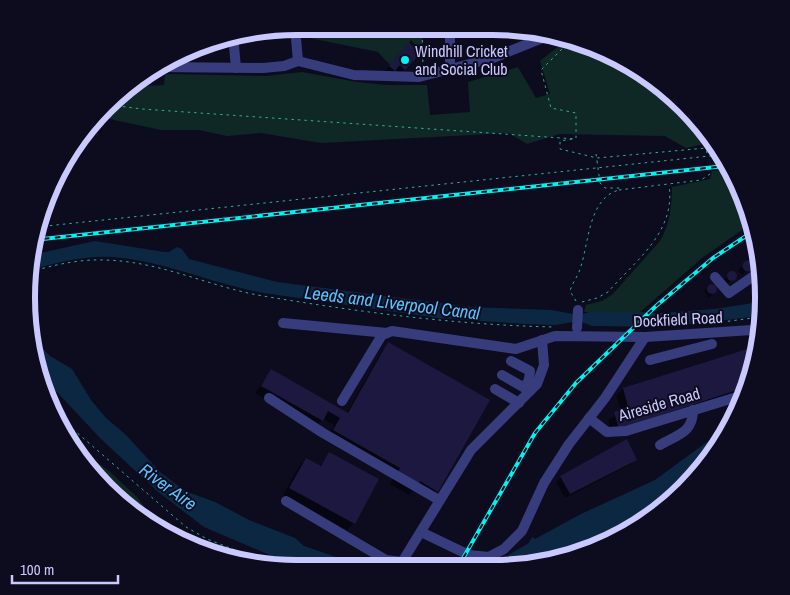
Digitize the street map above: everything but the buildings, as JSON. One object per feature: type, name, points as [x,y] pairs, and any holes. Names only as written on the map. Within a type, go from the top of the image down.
[{"type":"street","points":[[296,35],[298,61]]},
{"type":"street","points":[[450,35],[450,70]]},
{"type":"street","points":[[171,67],[284,66],[298,61],[354,75],[424,76],[493,58],[539,39]]},
{"type":"street","points":[[234,43],[236,68]]},
{"type":"street","points":[[715,277],[729,293],[754,276]]},
{"type":"street","points":[[577,328],[578,310]]},
{"type":"street","name":"Dockfield Road","points":[[284,323],[392,331],[516,349],[555,336],[645,337],[753,329]]},
{"type":"street","points":[[342,402],[382,334],[387,332]]},
{"type":"street","points":[[689,335],[691,349]]},
{"type":"street","points":[[421,532],[469,555],[489,557],[504,549],[522,531],[544,483],[569,444],[645,337]]},
{"type":"street","points":[[403,560],[471,450],[519,403],[542,371],[542,340]]},
{"type":"street","points":[[650,360],[712,344]]},
{"type":"street","points":[[511,361],[530,371],[528,389]]},
{"type":"street","points":[[502,375],[528,389]]},
{"type":"street","points":[[495,389],[519,403]]},
{"type":"street","name":"Aireside Road","points":[[589,418],[607,432],[626,431],[735,397]]},
{"type":"street","points":[[269,398],[323,433],[439,500]]},
{"type":"street","points":[[660,445],[688,429],[692,423],[692,410]]},
{"type":"street","points":[[286,501],[386,560]]},
{"type":"path","points":[[422,35],[424,76]]},
{"type":"path","points":[[565,46],[541,70],[551,108],[576,113],[576,139]]},
{"type":"path","points":[[118,106],[576,139]]},
{"type":"path","points":[[576,139],[560,141],[560,149],[597,158],[706,148],[707,153]]},
{"type":"path","points":[[596,154],[600,183],[604,188],[619,188],[619,190]]},
{"type":"path","points":[[45,226],[713,156]]},
{"type":"path","points":[[669,185],[671,198],[662,232],[608,292],[597,298],[578,302],[570,291],[581,268],[592,220],[604,198],[610,193],[619,190],[700,180],[710,174],[710,170]]},
{"type":"path","points":[[37,271],[82,262],[120,261],[150,266],[263,296],[473,324],[560,327]]},
{"type":"path","points":[[715,323],[754,318]]},
{"type":"path","points":[[69,427],[88,440],[186,527],[207,539],[249,556]]},
{"type":"green space","points":[[422,35],[423,54],[411,40],[390,65],[378,52],[300,36]]},
{"type":"green space","points":[[561,44],[609,62],[638,79],[666,100],[690,124],[705,144],[686,148],[665,136],[559,134],[527,144],[509,133],[321,143],[261,133],[227,136],[199,130],[161,130],[106,118],[124,100],[142,86],[164,85],[165,74],[266,76],[302,72],[357,82],[386,85],[427,85],[430,115],[470,112],[468,82],[518,67],[536,98],[550,94],[540,61]]},
{"type":"green space","points":[[722,170],[735,197],[745,228],[702,258],[639,313],[584,312],[586,305],[602,301],[613,294],[660,241],[670,214],[672,187],[710,179],[712,171]]},
{"type":"green space","points":[[89,457],[109,471],[137,497],[150,515],[124,495]]},
{"type":"water","name":"Leeds and Liverpool Canal","points":[[95,241],[164,252],[169,252],[177,247],[182,249],[189,259],[277,282],[471,307],[551,310],[579,315],[593,311],[661,313],[715,309],[755,303],[754,317],[666,327],[592,326],[579,321],[555,325],[525,324],[438,318],[264,293],[132,259],[113,257],[81,258],[37,268],[39,253]]},
{"type":"water","name":"River Aire","points":[[40,348],[72,369],[91,400],[106,418],[125,434],[160,472],[185,491],[215,502],[249,520],[295,538],[304,546],[341,560],[279,559],[204,527],[157,491],[101,439],[50,385]]},
{"type":"water","points":[[716,435],[690,471],[666,495],[624,525],[593,540],[560,551],[527,558],[501,560],[529,543],[532,537],[535,539],[581,514],[655,480]]},
{"type":"railway","points":[[42,239],[720,167]]},
{"type":"railway","points":[[462,560],[535,433],[576,383],[656,306],[713,258],[747,235]]},
{"type":"place","name":"Windhill Cricket and Social Club","points":[[405,60]]}]
